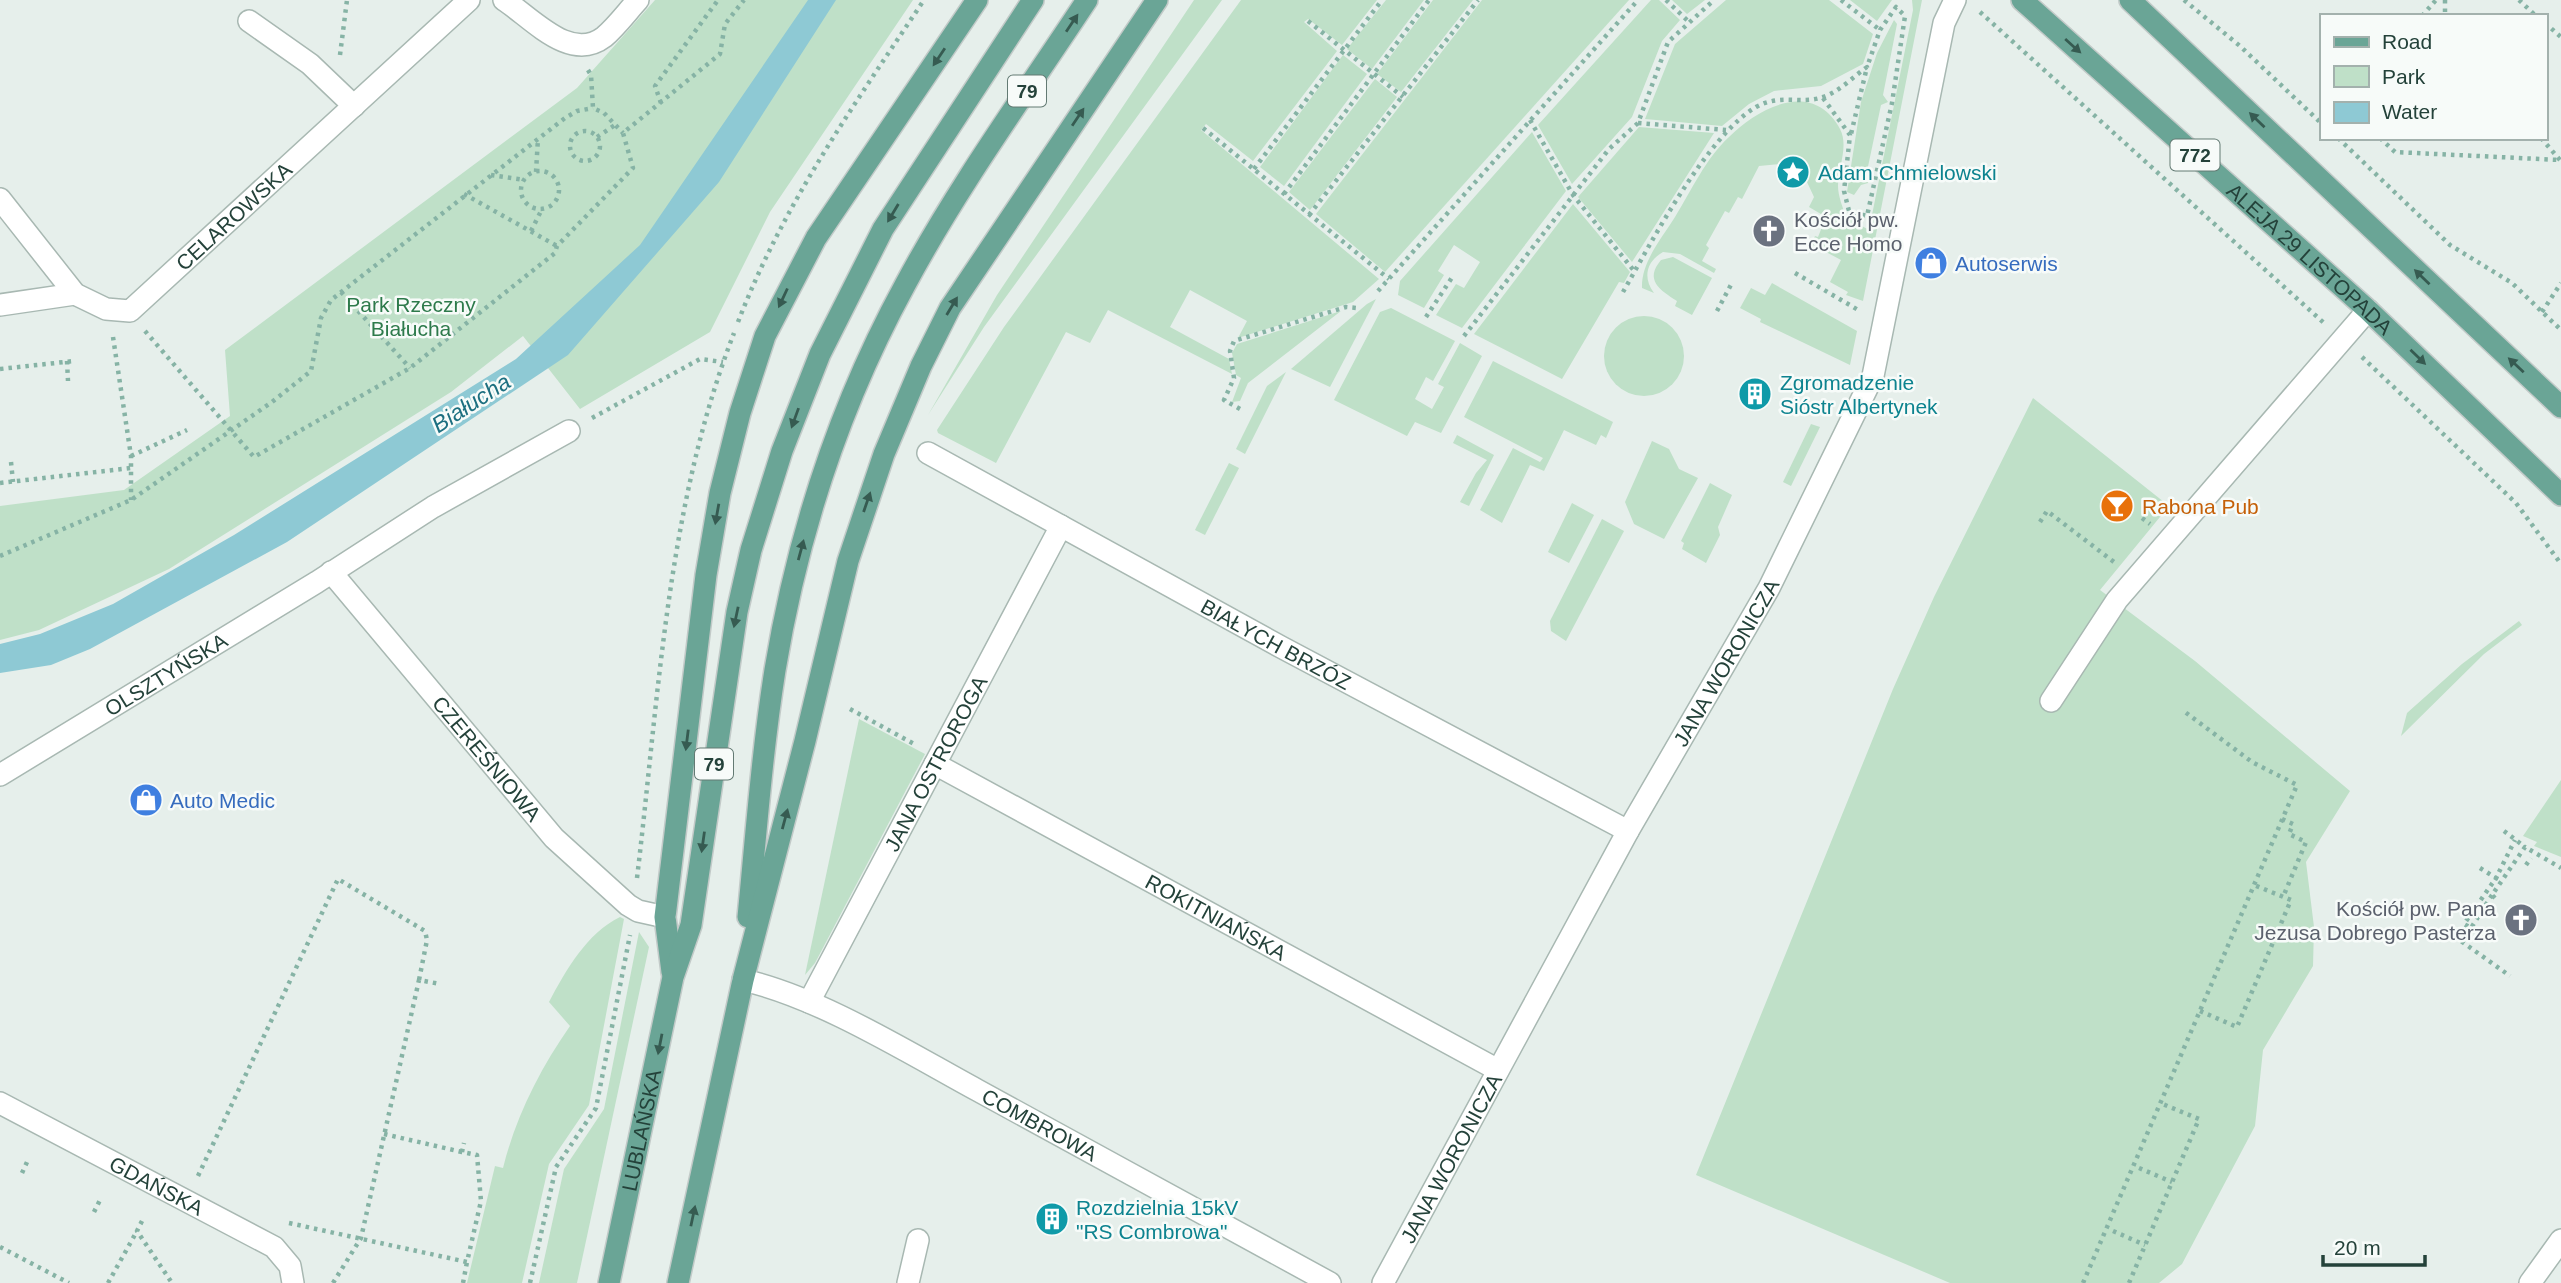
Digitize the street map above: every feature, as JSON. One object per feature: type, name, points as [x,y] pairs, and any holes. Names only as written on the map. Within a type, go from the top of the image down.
[{"type":"main road","points":[[673,977],[665,917],[706,575],[733,439],[761,349],[792,281],[816,238],[977,0]]},
{"type":"main road","name":"79","points":[[673,977],[691,925],[729,656],[763,509],[801,402],[836,321],[883,229],[1033,0]]},
{"type":"main road","name":"79","points":[[678,1283],[743,980],[765,737],[782,628],[803,544],[836,439],[867,364],[905,285],[966,182],[1087,0]]},
{"type":"main road","points":[[743,980],[848,561],[903,407],[950,308],[1157,0]]},
{"type":"main road","name":"ALEJA 29 LISTOPADA","points":[[2022,0],[2368,310],[2561,495]]},
{"type":"main road","points":[[2130,0],[2561,407]]},
{"type":"main road","name":"LUBLAŃSKA","points":[[609,1283],[673,977]]},
{"type":"street","name":"CELAROWSKA","points":[[130,311],[470,0]]},
{"type":"street","points":[[503,0],[580,46],[604,36],[638,0]]},
{"type":"street","name":"JANA WORONICZA","points":[[1383,1283],[1628,831],[1775,576],[1873,376],[1944,23],[1955,0]]},
{"type":"street","points":[[249,21],[310,64],[354,106]]},
{"type":"street","points":[[0,199],[75,293],[106,309],[130,311]]},
{"type":"street","points":[[0,305],[75,293]]},
{"type":"street","points":[[2051,701],[2117,600],[2368,310]]},
{"type":"street","name":"OLSZTYŃSKA","points":[[0,775],[433,507],[569,431]]},
{"type":"street","name":"BIAŁYCH BRZÓZ","points":[[928,453],[1628,831]]},
{"type":"street","name":"JANA OSTROROGA","points":[[809,1002],[1061,526]]},
{"type":"street","name":"CZEREŚNIOWA","points":[[331,572],[554,838],[628,905],[638,911],[665,917]]},
{"type":"street","name":"ROKITNIAŃSKA","points":[[936,761],[1498,1070]]},
{"type":"street","name":"COMBROWA","points":[[743,980],[772,986],[809,1002],[939,1069],[1330,1283]]},
{"type":"street","name":"GDAŃSKA","points":[[0,1103],[274,1247],[290,1266],[293,1283]]},
{"type":"street","points":[[908,1283],[918,1240]]},
{"type":"street","points":[[2530,1283],[2561,1240]]},
{"type":"path","points":[[335,88],[347,0]]},
{"type":"path","points":[[661,103],[655,86],[718,0]]},
{"type":"path","points":[[623,133],[720,54],[725,24],[744,0]]},
{"type":"path","points":[[569,431],[700,359],[723,362],[757,274],[792,203],[924,0]]},
{"type":"path","points":[[1254,169],[1381,0]]},
{"type":"path","points":[[1284,194],[1429,0]]},
{"type":"path","points":[[1309,215],[1478,0]]},
{"type":"path","points":[[1378,291],[1638,0]]},
{"type":"path","points":[[1666,0],[1688,21]]},
{"type":"path","points":[[1464,336],[1609,149],[1638,123],[1668,42],[1714,0]]},
{"type":"path","points":[[1840,0],[1880,30]]},
{"type":"path","points":[[2185,0],[2240,46],[2320,121]]},
{"type":"path","points":[[2425,14],[2436,0]]},
{"type":"path","points":[[2519,0],[2534,14]]},
{"type":"path","points":[[1896,7],[1905,16],[1892,103],[1867,216],[1849,211],[1844,191],[1856,101],[1880,30],[1896,7]]},
{"type":"path","points":[[1979,11],[2330,328]]},
{"type":"path","points":[[1308,21],[1403,97]]},
{"type":"path","points":[[2547,25],[2561,37]]},
{"type":"path","points":[[580,46],[591,75],[593,108]]},
{"type":"path","points":[[1623,292],[1726,130],[1756,107],[1780,97],[1823,97],[1867,66]]},
{"type":"path","points":[[1823,97],[1850,135]]},
{"type":"path","points":[[0,556],[131,500],[231,429],[311,371],[321,318],[331,300],[464,194],[577,111],[593,108],[604,113],[623,133],[633,168],[558,246],[555,253],[410,368],[372,387],[254,457],[231,429],[130,311]]},
{"type":"path","points":[[1530,120],[1573,195],[1635,272]]},
{"type":"path","points":[[1638,123],[1726,130]]},
{"type":"path","points":[[597,137],[615,125]]},
{"type":"path","points":[[1203,128],[1389,279]]},
{"type":"path","points":[[586,131],[597,137],[600,148],[596,156],[583,161],[575,157],[571,143],[576,135],[586,131]]},
{"type":"path","points":[[536,172],[538,138]]},
{"type":"path","points":[[2340,140],[2450,244],[2512,283],[2561,330]]},
{"type":"path","points":[[2382,140],[2395,152],[2561,160]]},
{"type":"path","points":[[2543,140],[2561,160]]},
{"type":"path","points":[[490,175],[525,180],[536,172],[551,174],[559,190],[555,202],[542,209],[531,231]]},
{"type":"path","points":[[525,180],[523,198],[532,207],[542,209]]},
{"type":"path","points":[[464,194],[558,246]]},
{"type":"path","points":[[1795,273],[1861,312]]},
{"type":"path","points":[[1426,317],[1453,276]]},
{"type":"path","points":[[1717,311],[1733,281]]},
{"type":"path","points":[[2542,312],[2561,283]]},
{"type":"path","points":[[341,292],[410,368]]},
{"type":"path","points":[[1240,409],[1224,400],[1234,378],[1230,351],[1234,341],[1346,307],[1357,307]]},
{"type":"path","points":[[106,309],[117,354],[131,456],[131,500]]},
{"type":"path","points":[[2354,351],[2516,503],[2561,564]]},
{"type":"path","points":[[67,361],[68,381]]},
{"type":"path","points":[[0,369],[74,361]]},
{"type":"path","points":[[131,456],[187,430]]},
{"type":"path","points":[[10,462],[13,482]]},
{"type":"path","points":[[0,483],[132,468]]},
{"type":"path","points":[[2040,522],[2047,511],[2136,579]]},
{"type":"path","points":[[850,709],[936,761]]},
{"type":"path","points":[[2083,1283],[2297,785],[2252,762],[2185,712]]},
{"type":"path","points":[[2282,820],[2293,824],[2289,834],[2306,842],[2283,897]]},
{"type":"path","points":[[2504,831],[2561,869]]},
{"type":"path","points":[[2510,976],[2462,941],[2494,897],[2515,839]]},
{"type":"path","points":[[2471,928],[2464,924],[2525,847]]},
{"type":"path","points":[[2526,865],[2531,858]]},
{"type":"path","points":[[2480,867],[2499,880]]},
{"type":"path","points":[[194,1183],[338,879],[425,932],[427,940],[419,979],[361,1238],[333,1283]]},
{"type":"path","points":[[2200,1011],[2237,1027],[2291,900],[2254,885]]},
{"type":"path","points":[[530,1283],[556,1167],[596,1108],[631,929]]},
{"type":"path","points":[[419,979],[440,984]]},
{"type":"path","points":[[2129,1283],[2199,1119],[2160,1103]]},
{"type":"path","points":[[384,1134],[477,1155],[481,1201],[463,1283]]},
{"type":"path","points":[[462,1152],[464,1143]]},
{"type":"path","points":[[22,1173],[27,1162]]},
{"type":"path","points":[[2139,1168],[2172,1182]]},
{"type":"path","points":[[94,1212],[100,1200]]},
{"type":"path","points":[[108,1283],[142,1221]]},
{"type":"path","points":[[281,1221],[467,1262]]},
{"type":"path","points":[[137,1231],[172,1283]]},
{"type":"path","points":[[2113,1231],[2145,1245]]},
{"type":"path","points":[[0,1247],[69,1283]]},
{"type":"green space","name":"Park Rzeczny Białucha","points":[[655,0],[913,0],[770,212],[710,332],[580,409],[523,336],[451,392],[169,569],[39,630],[0,640],[0,506],[124,490],[230,416],[225,350],[577,88]]},
{"type":"green space","points":[[1194,0],[1222,0],[984,327],[928,415],[997,295]]},
{"type":"green space","points":[[1241,0],[1377,0],[1342,45],[1308,19],[1304,22],[1337,51],[1253,161],[1206,124],[1201,130],[1379,279],[1353,302],[1238,338],[1247,321],[1190,290],[1170,327],[1229,359],[1232,374],[1108,310],[1090,343],[1066,332],[996,463],[938,433],[937,430],[1004,327]]},
{"type":"green space","points":[[1386,0],[1424,0],[1372,69],[1347,49]]},
{"type":"green space","points":[[1433,0],[1473,0],[1401,92],[1377,74]]},
{"type":"green space","points":[[1482,0],[1629,0],[1385,272],[1316,214]]},
{"type":"green space","points":[[1651,0],[1659,0],[1680,20],[1662,41],[1632,117],[1572,184],[1538,125]]},
{"type":"green space","points":[[1672,0],[1705,0],[1687,14]]},
{"type":"green space","points":[[1726,0],[1829,0],[1873,34],[1863,64],[1821,86],[1774,91],[1749,104],[1722,126],[1645,119],[1675,44]]},
{"type":"green space","points":[[1850,0],[1892,0],[1877,21]]},
{"type":"green space","points":[[1912,0],[1922,0],[1863,301],[1846,295],[1848,292],[1830,282],[1841,260],[1811,244],[1815,236],[1818,237],[1826,217],[1809,207],[1814,197],[1800,167],[1791,163],[1759,166],[1742,199],[1738,197],[1729,213],[1725,211],[1706,245],[1709,248],[1702,261],[1716,269],[1714,273],[1680,254],[1663,252],[1653,260],[1648,270],[1648,281],[1654,293],[1642,288],[1645,269],[1653,251],[1713,155],[1741,126],[1755,116],[1786,103],[1815,105],[1829,114],[1840,129],[1843,143],[1838,179],[1841,202],[1846,217],[1869,230],[1913,10]]},
{"type":"green space","points":[[1894,20],[1897,24],[1883,95],[1888,102],[1881,105],[1866,176],[1868,183],[1861,185],[1854,195],[1847,192],[1861,102],[1877,53]]},
{"type":"green space","points":[[1343,55],[1367,74],[1284,186],[1260,167]]},
{"type":"green space","points":[[1375,79],[1397,97],[1310,210],[1289,192]]},
{"type":"green space","points":[[1639,127],[1714,133],[1632,262],[1578,197]]},
{"type":"green space","points":[[1532,132],[1566,191],[1462,328],[1436,315],[1456,284],[1464,288],[1480,262],[1454,245],[1438,271],[1444,275],[1424,308],[1398,295],[1400,281]]},
{"type":"green space","points":[[1573,204],[1630,272],[1624,283],[1619,282],[1562,379],[1474,334]]},
{"type":"green space","points":[[1673,257],[1712,278],[1692,315],[1675,306],[1677,301],[1660,288],[1654,279],[1656,267],[1661,260]]},
{"type":"green space","points":[[1772,283],[1857,331],[1850,365],[1760,322],[1761,319],[1740,308],[1751,288],[1765,295]]},
{"type":"green space","points":[[1376,299],[1330,387],[1291,369],[1367,304]]},
{"type":"green space","points":[[1391,308],[1455,341],[1433,381],[1426,377],[1415,399],[1432,409],[1444,387],[1438,384],[1460,343],[1482,356],[1441,433],[1415,422],[1407,436],[1334,400],[1380,312]]},
{"type":"green space","points":[[1341,311],[1248,383],[1240,401],[1232,402],[1241,378],[1236,375],[1232,353],[1237,344]]},
{"type":"green space","points":[[1644,316],[1659,319],[1672,328],[1681,341],[1684,356],[1681,371],[1672,384],[1659,393],[1644,396],[1629,393],[1616,384],[1607,371],[1604,356],[1607,341],[1616,328],[1629,319]]},
{"type":"green space","points":[[1493,361],[1613,422],[1606,438],[1601,435],[1596,445],[1564,430],[1544,471],[1530,465],[1502,523],[1480,510],[1513,448],[1540,462],[1543,458],[1464,417]]},
{"type":"green space","points":[[1286,372],[1245,454],[1236,449],[1267,386]]},
{"type":"green space","points":[[2033,398],[2169,506],[2100,590],[2195,661],[2350,791],[2306,862],[2314,927],[2313,966],[2263,1050],[2255,1126],[2182,1264],[2159,1283],[1950,1283],[1696,1175],[1893,689],[1934,597]]},
{"type":"green space","points":[[1811,424],[1820,427],[1791,486],[1783,482]]},
{"type":"green space","points":[[1457,435],[1494,455],[1469,506],[1460,502],[1476,473],[1487,460],[1453,443]]},
{"type":"green space","points":[[1652,441],[1669,449],[1679,469],[1698,478],[1664,539],[1634,524],[1625,502]]},
{"type":"green space","points":[[1229,463],[1239,468],[1205,535],[1195,530]]},
{"type":"green space","points":[[1710,483],[1732,495],[1718,527],[1720,535],[1706,563],[1682,549],[1684,543],[1681,541]]},
{"type":"green space","points":[[1572,503],[1594,515],[1569,563],[1548,552]]},
{"type":"green space","points":[[1602,519],[1624,531],[1566,641],[1551,631],[1550,621]]},
{"type":"green space","points":[[2519,621],[2522,625],[2484,654],[2401,736],[2407,713],[2462,664]]},
{"type":"green space","points":[[859,719],[925,754],[815,963],[805,975]]},
{"type":"green space","points":[[2561,780],[2561,857],[2534,846],[2537,842],[2523,836]]},
{"type":"green space","points":[[620,917],[624,919],[589,1105],[549,1164],[522,1283],[467,1283],[495,1166],[503,1168],[530,1094],[570,1026],[549,1002],[570,965],[588,942]]},
{"type":"green space","points":[[639,932],[649,947],[577,1283],[539,1283],[564,1169],[604,1109]]},
{"type":"water","name":"Białucha","points":[[808,0],[836,0],[719,182],[568,355],[287,542],[90,649],[51,665],[0,673],[0,644],[40,634],[113,604],[234,535],[516,359],[640,245]]},
{"type":"place","name":"Adam Chmielowski","points":[[1793,172]]},
{"type":"place","name":"Kościół pw. Ecce Homo","points":[[1769,231]]},
{"type":"place","name":"Autoserwis","points":[[1931,263]]},
{"type":"place","name":"Zgromadzenie Sióstr Albertynek","points":[[1755,394]]},
{"type":"place","name":"Rabona Pub","points":[[2117,506]]},
{"type":"place","name":"Auto Medic","points":[[146,800]]},
{"type":"place","name":"Kościół pw. Pana Jezusa Dobrego Pasterza","points":[[2521,920]]},
{"type":"place","name":"Rozdzielnia 15kV \"RS Combrowa\"","points":[[1052,1219]]}]
